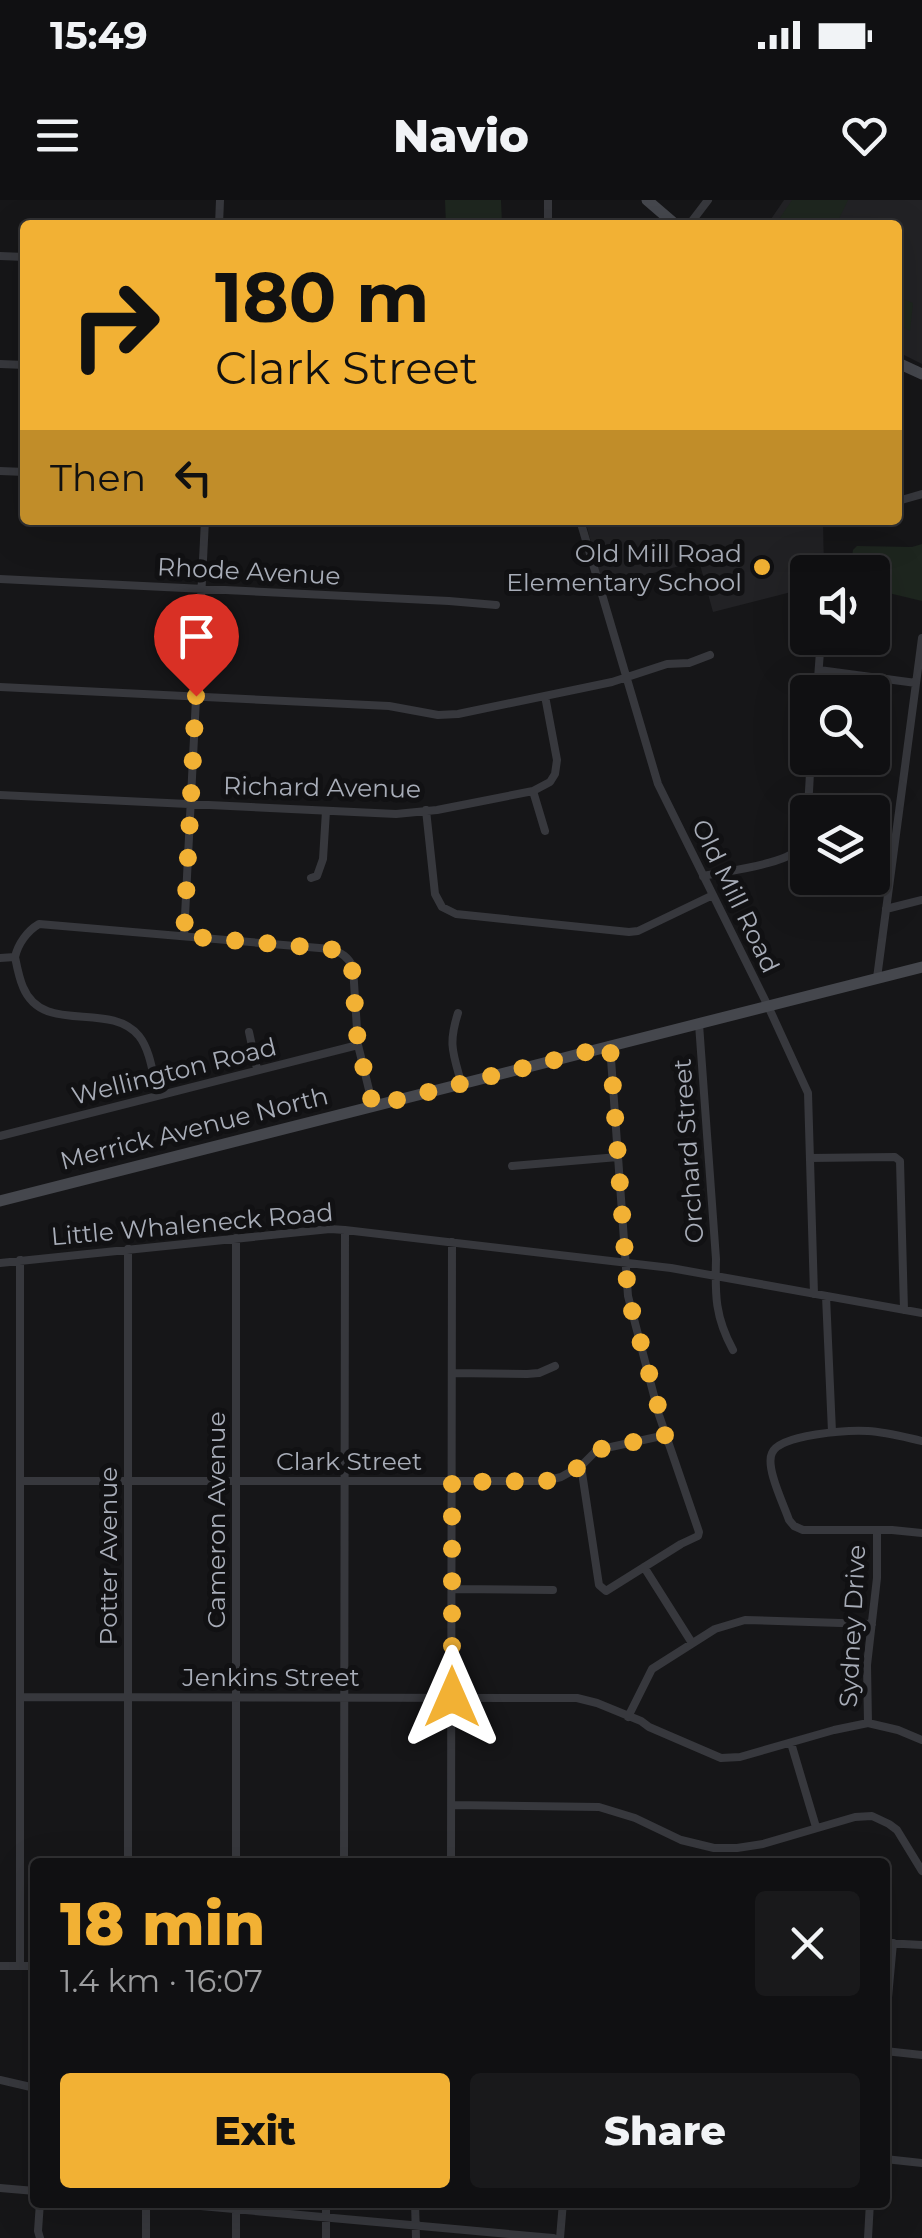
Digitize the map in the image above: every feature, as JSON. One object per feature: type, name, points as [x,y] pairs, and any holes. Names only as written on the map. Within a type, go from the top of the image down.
[{"type":"main road","points":[[647,200],[670,220]]},
{"type":"main road","name":"Merrick Avenue North","points":[[0,1201],[922,966]]},
{"type":"street","points":[[184,936],[204,525]]},
{"type":"street","name":"Old Mill Road","points":[[581,525],[658,784],[808,1092],[814,1294]]},
{"type":"street","name":"Rhode Avenue","points":[[0,579],[496,605]]},
{"type":"street","points":[[877,978],[922,638]]},
{"type":"street","points":[[0,687],[389,706],[438,715],[545,696],[667,664],[689,663],[710,654]]},
{"type":"street","points":[[819,675],[820,655]]},
{"type":"street","points":[[819,670],[916,683]]},
{"type":"street","points":[[545,696],[557,766],[550,782],[534,791],[545,832]]},
{"type":"street","points":[[703,876],[785,859],[798,850],[804,836],[809,775]]},
{"type":"street","name":"Richard Avenue","points":[[0,795],[396,814],[534,791]]},
{"type":"street","points":[[310,878],[318,876],[322,866],[326,810]]},
{"type":"street","points":[[426,810],[435,894],[442,908],[456,914],[629,932],[713,896]]},
{"type":"street","points":[[886,909],[922,900]]},
{"type":"street","points":[[158,1095],[145,1046],[135,1032],[114,1021],[53,1014],[41,1009],[25,992],[15,957],[17,948],[39,924],[331,949],[341,953],[349,958],[352,968],[358,1045],[373,1106]]},
{"type":"street","points":[[0,958],[15,957]]},
{"type":"street","points":[[458,1013],[451,1044],[461,1082]]},
{"type":"street","name":"Orchard Street","points":[[698,1024],[716,1308],[733,1350]]},
{"type":"street","points":[[249,1032],[257,1070]]},
{"type":"street","name":"Wellington Road","points":[[0,1136],[358,1045]]},
{"type":"street","points":[[581,1466],[598,1585],[606,1590],[698,1536],[628,1296],[610,1046]]},
{"type":"street","points":[[810,1158],[875,1156],[895,1157],[900,1162],[904,1310]]},
{"type":"street","points":[[512,1166],[618,1157]]},
{"type":"street","name":"Little Whaleneck Road","points":[[0,1262],[330,1229],[626,1262],[922,1313]]},
{"type":"street","points":[[344,1858],[345,1230]]},
{"type":"street","name":"Cameron Avenue","points":[[236,1238],[236,1858]]},
{"type":"street","points":[[452,1242],[452,1858]]},
{"type":"street","name":"Potter Avenue","points":[[128,1249],[128,1858]]},
{"type":"street","points":[[20,1260],[20,1966]]},
{"type":"street","points":[[826,1296],[832,1432]]},
{"type":"street","points":[[452,1374],[527,1374],[555,1366]]},
{"type":"street","points":[[922,1440],[868,1431],[832,1432],[783,1442],[770,1458],[794,1526],[803,1530],[922,1533]]},
{"type":"street","name":"Clark Street","points":[[20,1481],[546,1481],[581,1466],[596,1450],[666,1435]]},
{"type":"street","name":"Sydney Drive","points":[[868,1724],[867,1666],[877,1578],[876,1530]]},
{"type":"street","points":[[644,1567],[692,1643]]},
{"type":"street","points":[[452,1589],[553,1590]]},
{"type":"street","points":[[628,1716],[652,1670],[716,1629],[745,1620],[872,1624]]},
{"type":"street","name":"Jenkins Street","points":[[20,1697],[577,1698],[597,1703],[721,1758],[740,1757],[868,1724],[922,1740]]},
{"type":"street","points":[[790,1742],[816,1827]]},
{"type":"street","points":[[452,1805],[599,1807],[635,1818],[681,1840],[714,1848],[763,1844],[855,1816],[872,1816],[897,1830],[922,1871]]},
{"type":"street","points":[[890,1943],[922,1945]]},
{"type":"street","points":[[0,1966],[30,1966]]},
{"type":"street","points":[[890,2051],[922,2054]]},
{"type":"street","points":[[0,2080],[30,2087]]},
{"type":"street","points":[[890,2160],[922,2163]]},
{"type":"street","points":[[0,2188],[30,2191]]},
{"type":"street","points":[[40,2208],[40,2238]]},
{"type":"street","points":[[146,2208],[146,2238]]},
{"type":"street","points":[[236,2208],[236,2238]]},
{"type":"street","points":[[251,2208],[556,2238],[562,2208]]},
{"type":"street","points":[[326,2208],[326,2238]]},
{"type":"street","points":[[416,2208],[416,2238]]},
{"type":"street","points":[[868,2238],[870,2208]]},
{"type":"shaded area","points":[[445,200],[501,200],[502,220],[446,220]]},
{"type":"shaded area","points":[[784,200],[922,200],[922,364],[902,354],[902,220],[770,220]]},
{"type":"shaded area","points":[[792,200],[848,200],[838,220],[778,220]]},
{"type":"shaded area","points":[[902,299],[913,303],[910,331],[902,326]]},
{"type":"shaded area","name":"Old Mill Road Elementary School","points":[[586,525],[823,525],[824,555],[790,555],[790,592],[713,612],[699,561],[603,586]]},
{"type":"shaded area","points":[[922,544],[922,601],[890,593],[890,555],[852,555],[857,546]]},
{"type":"place","name":"Old Mill Road Elementary School","points":[[762,567]]},
{"type":"route","points":[[196,696],[184,936],[331,949],[349,958],[358,1045],[373,1106],[610,1046],[628,1296],[666,1435],[596,1450],[581,1466],[546,1481],[452,1482],[452,1697]]}]
